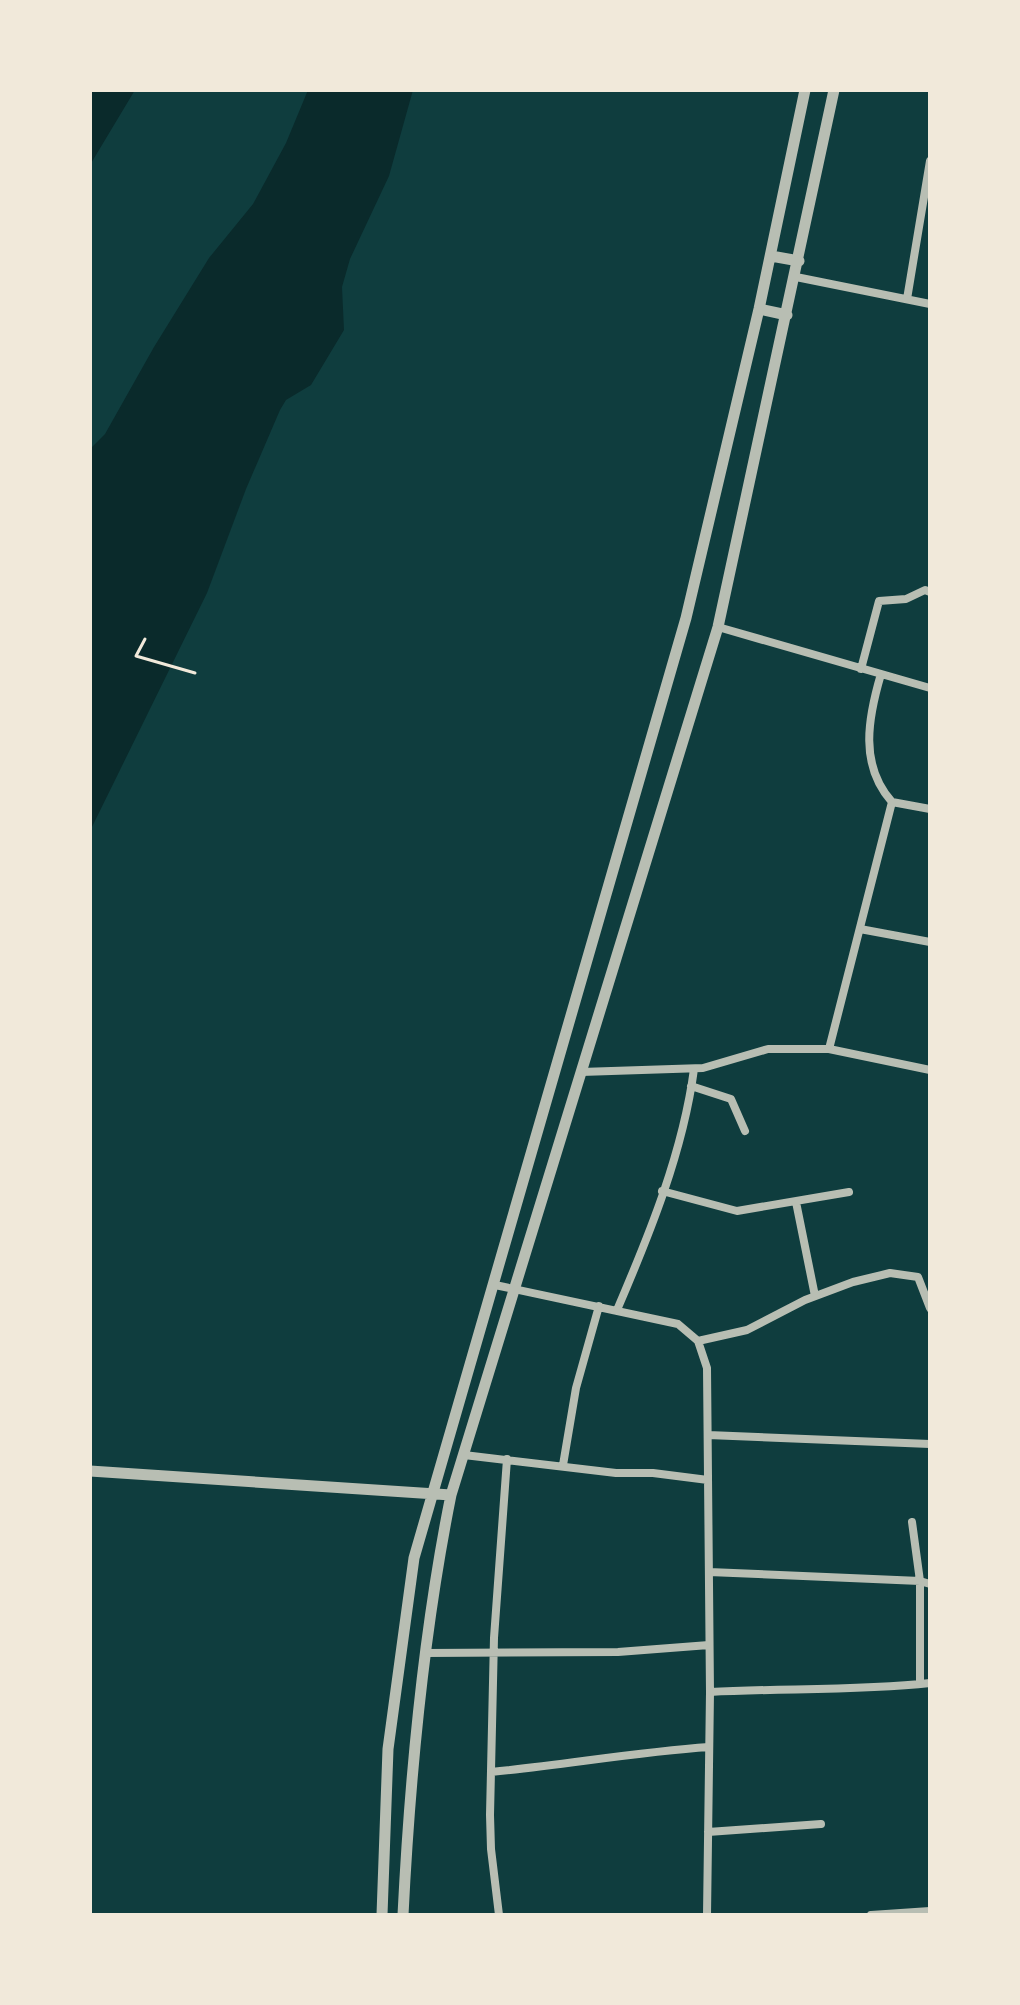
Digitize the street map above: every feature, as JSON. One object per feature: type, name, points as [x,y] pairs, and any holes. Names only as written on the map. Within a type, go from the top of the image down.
[{"type":"street","points":[[382,1915],[388,1749],[414,1558],[686,618],[771,256],[805,90]]},
{"type":"street","points":[[403,1915],[407,1830],[425,1653],[451,1495],[718,627],[834,90]]},
{"type":"street","points":[[907,299],[930,161]]},
{"type":"street","points":[[771,256],[799,261]]},
{"type":"street","points":[[796,277],[930,304]]},
{"type":"street","points":[[759,309],[787,315]]},
{"type":"street","points":[[861,669],[879,601],[906,599],[925,590],[930,592]]},
{"type":"street","points":[[718,627],[930,688]]},
{"type":"street","points":[[881,674],[871,709],[869,752],[879,788],[892,802],[930,809]]},
{"type":"street","points":[[829,1049],[892,802]]},
{"type":"street","points":[[860,929],[930,942]]},
{"type":"street","points":[[581,1072],[703,1068],[768,1049],[829,1049],[930,1070]]},
{"type":"street","points":[[617,1310],[652,1227],[694,1069]]},
{"type":"street","points":[[691,1086],[731,1099],[745,1131]]},
{"type":"street","points":[[662,1191],[737,1211],[849,1192]]},
{"type":"street","points":[[796,1202],[815,1296]]},
{"type":"street","points":[[698,1341],[747,1330],[815,1296],[890,1273],[918,1277],[930,1308]]},
{"type":"street","points":[[495,1285],[678,1324],[698,1341],[707,1368],[710,1692],[707,1915]]},
{"type":"street","points":[[563,1465],[576,1388],[599,1306]]},
{"type":"street","points":[[708,1435],[930,1444]]},
{"type":"street","points":[[464,1455],[616,1473],[653,1473],[708,1480]]},
{"type":"street","points":[[499,1915],[491,1849],[491,1772],[494,1652],[507,1459]]},
{"type":"street","points":[[90,1471],[451,1495]]},
{"type":"street","points":[[912,1522],[920,1581],[920,1684]]},
{"type":"street","points":[[709,1572],[920,1581],[930,1584]]},
{"type":"street","points":[[425,1653],[618,1652],[709,1645]]},
{"type":"street","points":[[710,1692],[930,1683]]},
{"type":"street","points":[[491,1772],[709,1747]]},
{"type":"street","points":[[708,1832],[821,1824]]},
{"type":"street","points":[[871,1915],[930,1911]]},
{"type":"path","points":[[145,639],[136,656],[195,673]]},
{"type":"water","points":[[90,90],[135,90],[90,165]]},
{"type":"water","points":[[308,90],[413,90],[389,176],[350,259],[342,287],[344,330],[311,385],[286,400],[280,410],[207,593],[90,831],[90,449],[105,434],[209,258],[253,204],[286,143]]}]
